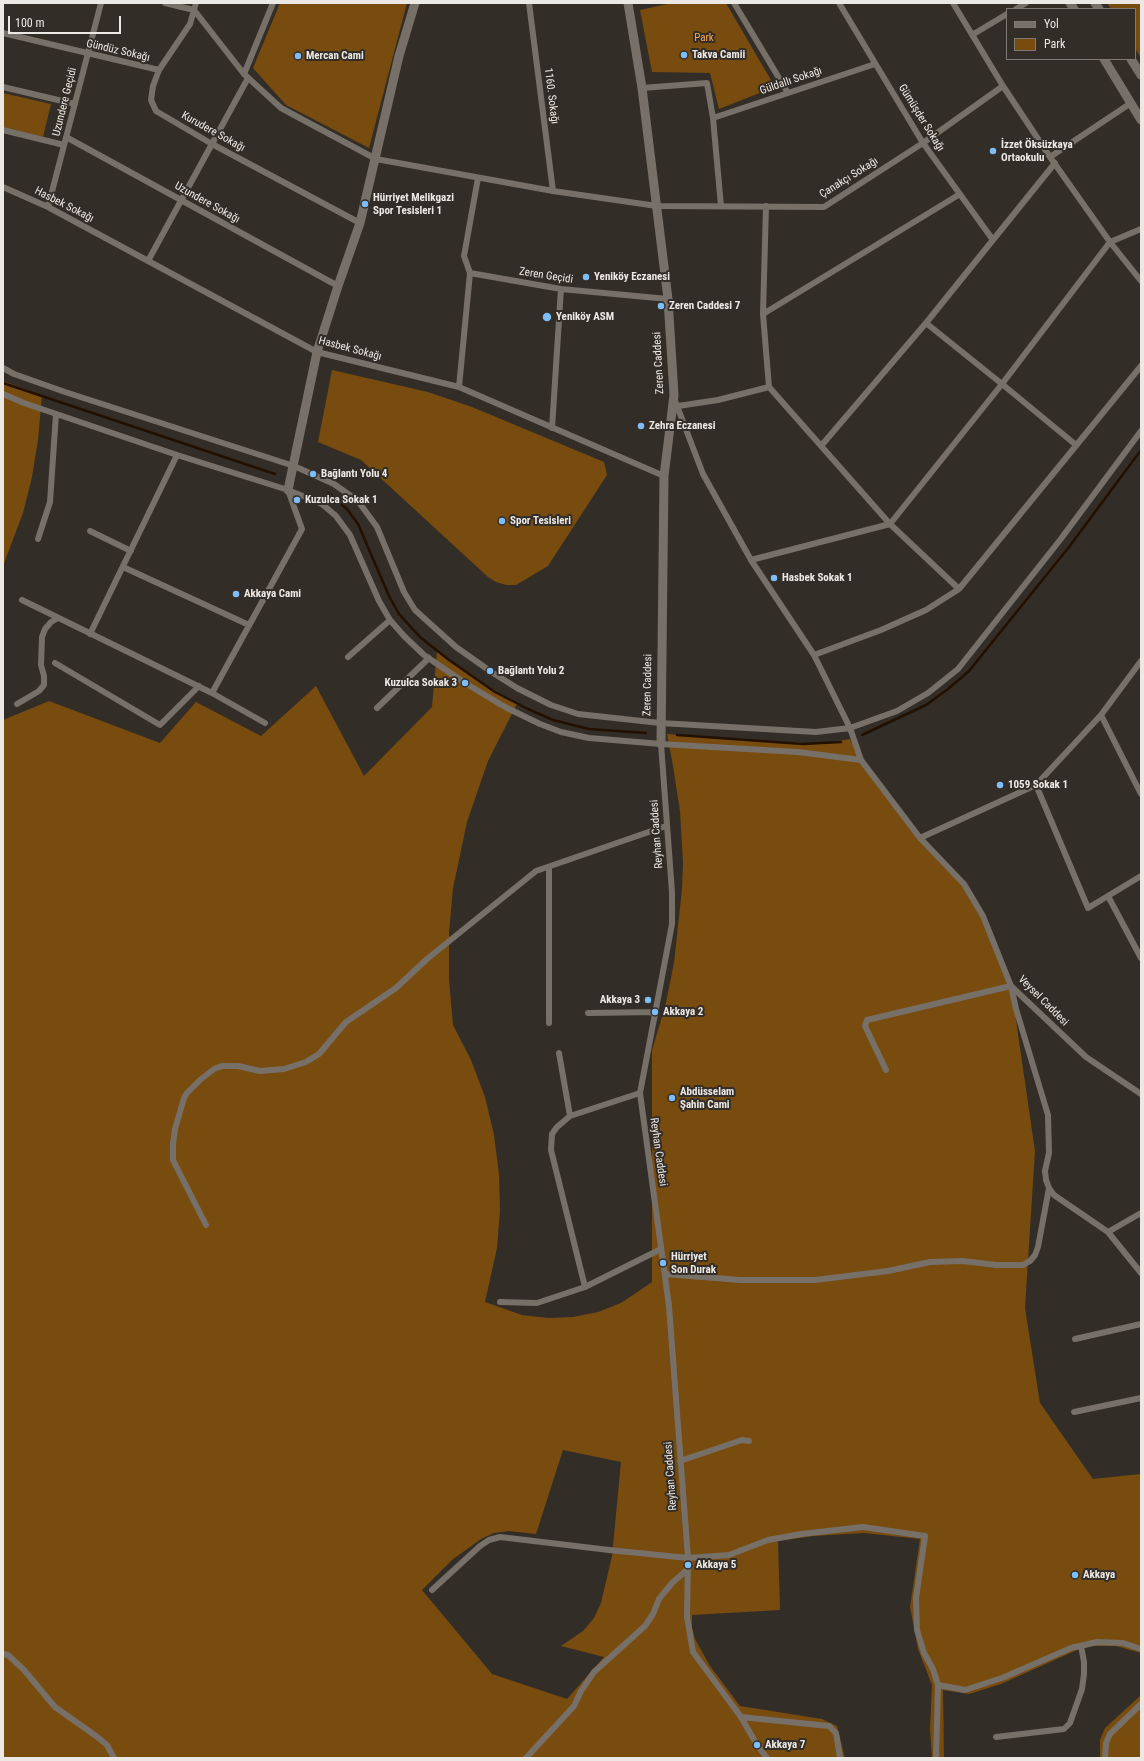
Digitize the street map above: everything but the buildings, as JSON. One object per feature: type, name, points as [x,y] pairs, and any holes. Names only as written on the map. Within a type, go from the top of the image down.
[{"type":"street","name":"Uzundere Geçidi","points":[[48,207],[101,3]]},
{"type":"street","points":[[165,3],[194,10]]},
{"type":"street","name":"Kurudere Sokağı","points":[[196,3],[190,24],[159,70],[151,95],[152,104],[156,111],[212,144],[360,223]]},
{"type":"street","points":[[148,261],[212,144],[246,76],[273,3]]},
{"type":"street","points":[[212,692],[302,529],[288,490],[317,352],[360,223],[399,56],[415,3]]},
{"type":"street","name":"1160. Sokağı","points":[[529,3],[553,191]]},
{"type":"street","name":"Zeren Caddesi","points":[[628,3],[642,88],[668,299],[674,395],[664,476],[660,723],[661,744]]},
{"type":"street","points":[[734,3],[788,93]]},
{"type":"street","name":"Gümüşder Sokağı","points":[[839,3],[923,143],[993,240]]},
{"type":"street","points":[[953,3],[1003,86],[1050,157],[1110,242],[1141,281]]},
{"type":"street","name":"Çanakçı Sokağı","points":[[194,10],[246,76],[281,108],[376,159],[553,191],[656,206],[766,206],[824,208],[923,143],[1003,86]]},
{"type":"street","points":[[972,35],[1006,15]]},
{"type":"street","name":"Gündüz Sokağı","points":[[3,33],[159,70]]},
{"type":"street","points":[[1105,60],[1141,120]]},
{"type":"street","points":[[1132,60],[1141,75]]},
{"type":"street","name":"Güldallı Sokağı","points":[[713,118],[875,64]]},
{"type":"street","points":[[642,88],[707,83],[713,118],[721,206]]},
{"type":"street","points":[[3,87],[75,104]]},
{"type":"street","points":[[1050,157],[1131,103]]},
{"type":"street","points":[[3,130],[64,146]]},
{"type":"street","name":"Uzundere Sokağı","points":[[66,137],[338,286]]},
{"type":"street","points":[[821,446],[926,323],[1055,163]]},
{"type":"street","points":[[459,387],[470,273],[464,256],[478,178]]},
{"type":"street","name":"Hasbek Sokağı","points":[[3,187],[48,207],[317,352],[459,387],[664,476]]},
{"type":"street","points":[[763,314],[960,194]]},
{"type":"street","points":[[766,206],[763,314],[769,387],[890,524],[960,589]]},
{"type":"street","points":[[752,560],[890,524],[1002,384],[1110,242],[1141,229]]},
{"type":"street","name":"Zeren Geçidi","points":[[470,273],[561,289],[668,299]]},
{"type":"street","points":[[552,428],[561,289]]},
{"type":"street","points":[[926,323],[1076,445]]},
{"type":"street","points":[[814,655],[881,630],[926,610],[960,589],[1141,366]]},
{"type":"street","points":[[3,368],[14,374],[65,392],[294,466],[334,484],[358,501],[376,527],[404,592],[415,610],[456,647],[490,671],[517,688],[551,705],[578,714],[660,723],[816,732],[850,728],[897,711],[928,693],[958,669],[1060,540],[1141,431]]},
{"type":"street","points":[[678,406],[718,400],[769,387]]},
{"type":"street","points":[[3,394],[56,414],[177,455],[288,490],[322,504],[339,519],[354,543],[374,591],[390,620],[404,636],[429,658],[478,691],[518,713],[550,728],[589,738],[798,752],[861,760]]},
{"type":"street","name":"Veysel Caddesi","points":[[674,395],[703,474],[752,560],[814,655],[850,728],[861,760],[920,838],[964,884],[983,916],[1011,986],[1086,1057],[1141,1094]]},
{"type":"street","points":[[38,539],[50,502],[56,414]]},
{"type":"street","points":[[90,634],[177,455]]},
{"type":"street","points":[[90,531],[131,551]]},
{"type":"street","points":[[123,567],[249,625]]},
{"type":"street","points":[[22,600],[212,692],[264,723]]},
{"type":"street","points":[[17,704],[39,691],[44,685],[44,676],[41,665],[42,637],[45,629],[51,622],[58,618]]},
{"type":"street","points":[[348,657],[390,620]]},
{"type":"street","points":[[377,708],[429,658]]},
{"type":"street","points":[[920,838],[1036,785],[1101,715],[1141,661]]},
{"type":"street","points":[[55,664],[160,725],[199,686]]},
{"type":"street","points":[[1101,715],[1141,794]]},
{"type":"street","name":"Reyhan Caddesi","points":[[661,744],[672,892],[672,924],[640,1093],[669,1306],[688,1564],[687,1617],[694,1652],[767,1758]]},
{"type":"street","points":[[1036,785],[1088,908],[1141,876]]},
{"type":"street","points":[[206,1225],[173,1160],[173,1144],[187,1092],[214,1069],[222,1066],[234,1066],[260,1071],[284,1069],[306,1062],[319,1054],[331,1041],[337,1030],[346,1022],[396,988],[427,959],[536,871],[666,826]]},
{"type":"street","points":[[549,867],[549,1023]]},
{"type":"street","points":[[1108,896],[1141,958]]},
{"type":"street","points":[[886,1070],[865,1026],[867,1020],[1011,986],[1016,1009],[1048,1115],[1049,1153],[1045,1171],[1049,1188],[1054,1195],[1108,1232],[1141,1273]]},
{"type":"street","points":[[588,1013],[655,1012]]},
{"type":"street","points":[[559,1053],[570,1116]]},
{"type":"street","points":[[585,1288],[551,1150],[552,1134],[557,1127],[570,1116],[640,1093]]},
{"type":"street","points":[[665,1274],[740,1280],[815,1280],[888,1272],[930,1262],[963,1261],[996,1265],[1023,1265],[1030,1261],[1035,1255],[1038,1247],[1049,1188]]},
{"type":"street","points":[[1108,1232],[1141,1213]]},
{"type":"street","points":[[500,1302],[537,1303],[585,1288],[662,1249]]},
{"type":"street","points":[[1075,1338],[1141,1324]]},
{"type":"street","points":[[1074,1412],[1141,1398]]},
{"type":"street","points":[[680,1461],[742,1440],[749,1441]]},
{"type":"street","points":[[432,1590],[480,1546],[489,1540],[500,1537],[609,1550],[688,1564],[729,1555],[768,1540],[801,1534],[863,1527],[925,1536],[916,1598],[917,1630],[924,1653],[933,1669],[938,1685],[936,1758]]},
{"type":"street","points":[[526,1758],[574,1706],[581,1691],[594,1672],[645,1626],[653,1614],[659,1599],[688,1564]]},
{"type":"street","points":[[938,1685],[965,1690],[1002,1678],[1071,1648],[1096,1642],[1123,1643],[1141,1649]]},
{"type":"street","points":[[996,1737],[1064,1729],[1070,1723],[1082,1689],[1084,1662],[1081,1646]]},
{"type":"street","points":[[3,1654],[8,1655],[24,1670],[55,1707],[96,1736],[106,1745],[114,1758]]},
{"type":"street","points":[[1105,1758],[1106,1743],[1110,1734],[1141,1704]]},
{"type":"street","points":[[740,1717],[829,1726],[836,1733],[840,1758]]},
{"type":"green space","points":[[280,3],[407,3],[369,148],[286,105],[253,68]]},
{"type":"green space","name":"Park","points":[[672,3],[726,3],[775,87],[719,109],[710,73],[652,72],[640,10]]},
{"type":"green space","points":[[1107,3],[1141,3],[1141,58],[1136,50],[1136,8],[1110,8]]},
{"type":"green space","points":[[3,93],[51,104],[43,137],[3,127]]},
{"type":"green space","name":"Spor Tesisleri","points":[[332,370],[428,392],[472,407],[604,462],[607,475],[548,566],[516,585],[506,585],[496,582],[488,577],[361,460],[318,442]]},
{"type":"green space","points":[[3,381],[42,395],[38,440],[32,477],[23,513],[3,566]]},
{"type":"green space","points":[[437,651],[517,704],[488,761],[467,822],[453,888],[449,933],[449,979],[453,1025],[471,1060],[485,1097],[494,1135],[499,1174],[500,1211],[497,1248],[485,1302],[522,1315],[548,1318],[573,1317],[598,1312],[621,1303],[652,1282],[652,1050],[665,1007],[674,963],[682,889],[683,863],[680,811],[667,734],[819,744],[850,739],[864,768],[969,890],[1011,986],[1035,1151],[1025,1308],[1040,1403],[1093,1479],[1141,1474],[1141,1653],[1116,1646],[1093,1646],[1077,1650],[1001,1684],[969,1694],[943,1690],[944,1758],[932,1758],[930,1729],[932,1685],[918,1649],[910,1607],[920,1539],[864,1533],[814,1536],[778,1541],[780,1610],[692,1615],[692,1627],[695,1639],[710,1666],[740,1706],[822,1719],[837,1726],[845,1758],[3,1758],[3,720],[49,701],[160,743],[196,702],[261,736],[316,686],[364,776],[432,707]],"holes":[[[563,1450],[621,1462],[612,1556],[601,1603],[594,1618],[583,1631],[561,1646],[604,1657],[567,1699],[492,1674],[422,1590],[452,1560],[481,1539],[494,1533],[509,1531],[536,1534]]]},
{"type":"green space","points":[[1141,1695],[1141,1758],[1100,1758],[1100,1740],[1105,1728]]},
{"type":"waterway","points":[[3,383],[275,474]]},
{"type":"waterway","points":[[862,735],[926,705],[969,671],[1069,547],[1141,450]]},
{"type":"waterway","points":[[328,493],[347,509],[358,524],[389,596],[399,614],[420,637],[449,660],[495,692],[553,720],[589,729],[646,733]]},
{"type":"waterway","points":[[677,735],[803,744],[841,742]]},
{"type":"place","name":"Takva Camii","points":[[684,55]]},
{"type":"place","name":"Mercan Cami","points":[[298,56]]},
{"type":"place","name":"İzzet Öksüzkaya Ortaokulu","points":[[993,151]]},
{"type":"place","name":"Hürriyet Melikgazi Spor Tesisleri 1","points":[[365,204]]},
{"type":"place","name":"Yeniköy Eczanesi","points":[[586,277]]},
{"type":"place","name":"Zeren Caddesi 7","points":[[661,306]]},
{"type":"place","name":"Yeniköy ASM","points":[[547,317]]},
{"type":"place","name":"Zehra Eczanesi","points":[[641,426]]},
{"type":"place","name":"Bağlantı Yolu 4","points":[[313,474]]},
{"type":"place","name":"Kuzulca Sokak 1","points":[[297,500]]},
{"type":"place","name":"Spor Tesisleri","points":[[502,521]]},
{"type":"place","name":"Hasbek Sokak 1","points":[[774,578]]},
{"type":"place","name":"Akkaya Cami","points":[[236,594]]},
{"type":"place","name":"Bağlantı Yolu 2","points":[[490,671]]},
{"type":"place","name":"Kuzulca Sokak 3","points":[[465,683]]},
{"type":"place","name":"1059 Sokak 1","points":[[1000,785]]},
{"type":"place","name":"Akkaya 3","points":[[648,1000]]},
{"type":"place","name":"Akkaya 2","points":[[655,1012]]},
{"type":"place","name":"Abdüsselam Şahin Cami","points":[[672,1098]]},
{"type":"place","name":"Hürriyet Son Durak","points":[[663,1263]]},
{"type":"place","name":"Akkaya 5","points":[[688,1565]]},
{"type":"place","name":"Akkaya","points":[[1075,1575]]},
{"type":"place","name":"Akkaya 7","points":[[757,1745]]}]
